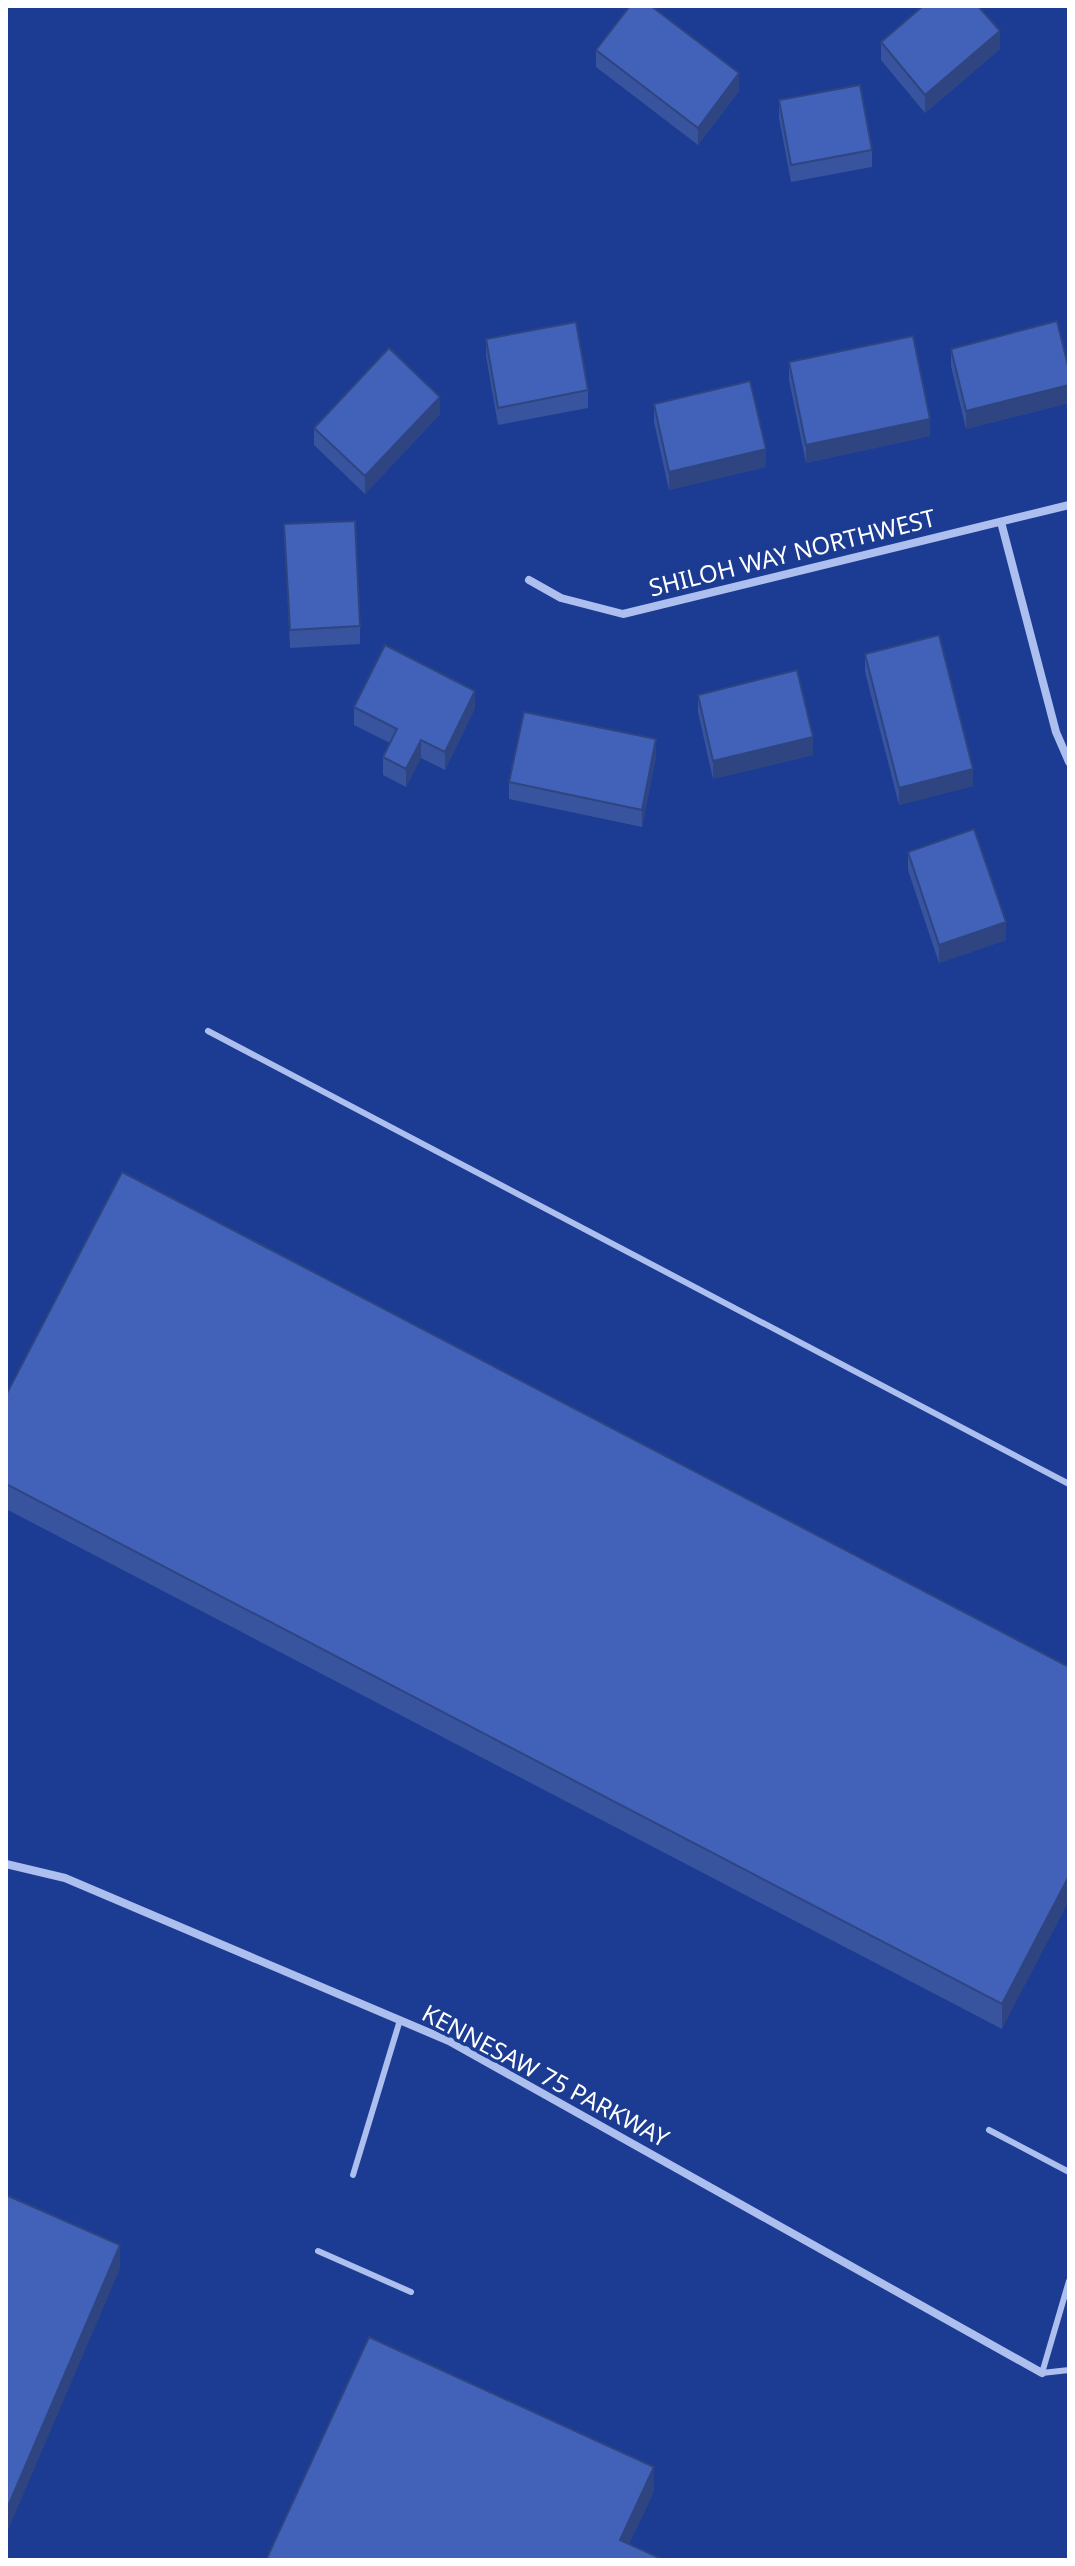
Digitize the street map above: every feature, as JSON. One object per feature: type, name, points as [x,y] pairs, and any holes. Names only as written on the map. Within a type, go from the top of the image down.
[{"type":"street","name":"SHILOH WAY NORTHWEST","points":[[529,580],[561,598],[623,614],[1069,505]]},
{"type":"street","points":[[1001,522],[1056,732],[1069,762]]},
{"type":"street","name":"KENNESAW 75 PARKWAY","points":[[6,1864],[65,1878],[449,2041],[1042,2373]]},
{"type":"lane","points":[[208,1031],[1069,1484]]},
{"type":"lane","points":[[353,2175],[400,2020]]},
{"type":"lane","points":[[989,2130],[1069,2172]]},
{"type":"lane","points":[[318,2251],[411,2292]]},
{"type":"lane","points":[[1069,2281],[1042,2373],[1069,2370]]},
{"type":"building","points":[[630,6],[651,6],[739,73],[698,128],[596,50]]},
{"type":"building","points":[[923,6],[978,6],[1000,31],[925,95],[881,42]]},
{"type":"building","points":[[860,85],[872,150],[791,165],[779,100]]},
{"type":"building","points":[[1057,321],[1069,370],[1069,385],[966,411],[951,349]]},
{"type":"building","points":[[576,322],[588,390],[498,408],[486,339]]},
{"type":"building","points":[[913,336],[930,419],[806,445],[789,362]]},
{"type":"building","points":[[389,348],[440,397],[365,476],[314,428]]},
{"type":"building","points":[[750,381],[766,449],[669,472],[654,404]]},
{"type":"building","points":[[355,521],[360,626],[290,630],[284,524]]},
{"type":"building","points":[[939,635],[973,769],[899,788],[865,654]]},
{"type":"building","points":[[385,645],[475,691],[445,752],[421,740],[406,769],[383,757],[397,729],[354,707]]},
{"type":"building","points":[[797,670],[813,737],[713,761],[698,695]]},
{"type":"building","points":[[524,712],[656,739],[642,810],[509,782]]},
{"type":"building","points":[[974,829],[1006,922],[939,945],[908,852]]},
{"type":"building","points":[[122,1172],[1069,1667],[1069,1876],[1002,2004],[6,1484],[6,1395]]},
{"type":"building","points":[[6,2195],[120,2245],[6,2511]]},
{"type":"building","points":[[369,2337],[654,2467],[620,2540],[664,2560],[266,2560]]}]
